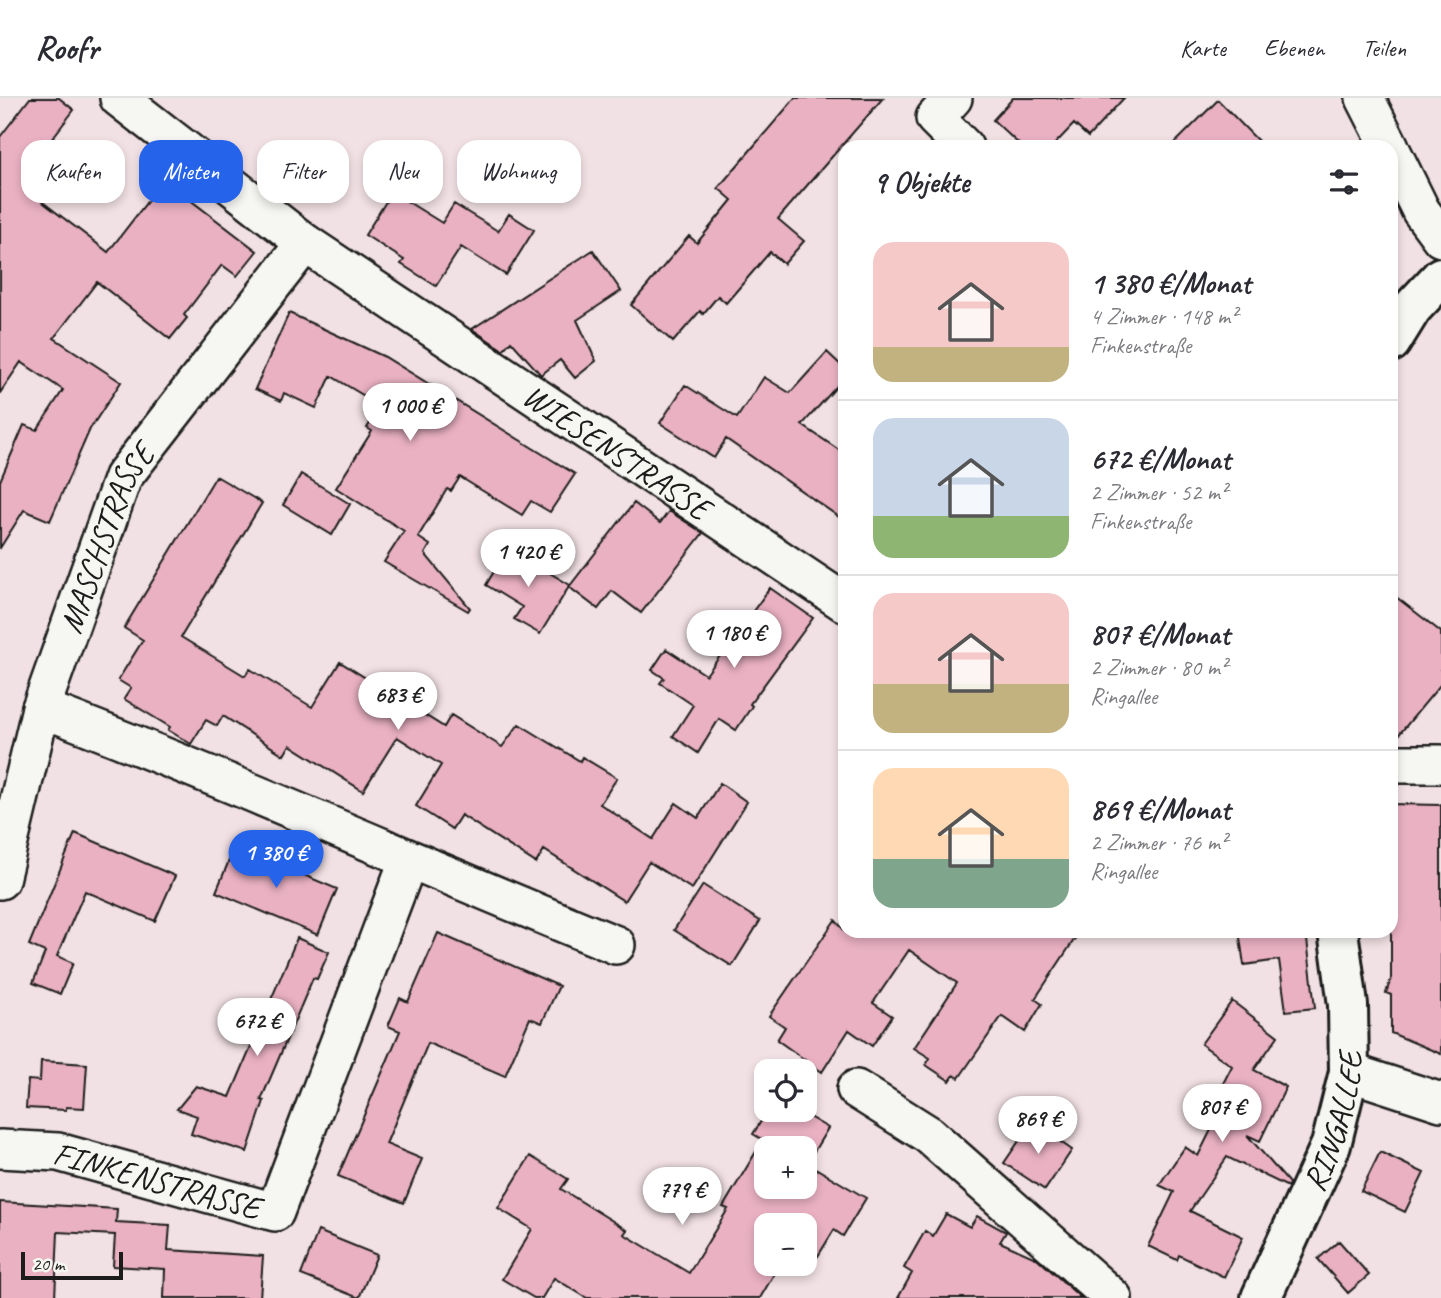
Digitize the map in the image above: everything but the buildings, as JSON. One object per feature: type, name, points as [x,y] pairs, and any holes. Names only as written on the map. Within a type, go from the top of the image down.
[{"type":"street","name":"WIESENSTRASSE","points":[[119,98],[305,243],[838,598]]},
{"type":"street","points":[[953,98],[935,118],[957,140]]},
{"type":"street","points":[[1365,98],[1386,140]]},
{"type":"street","points":[[1398,165],[1421,211],[1441,238]]},
{"type":"street","name":"MASCHSTRASSE","points":[[0,880],[41,708],[123,477],[305,243]]},
{"type":"street","points":[[1398,331],[1412,308],[1441,277]]},
{"type":"street","points":[[41,708],[125,740],[408,861],[616,945]]},
{"type":"street","points":[[1398,764],[1441,764]]},
{"type":"street","name":"FINKENSTRASSE","points":[[0,1149],[58,1152],[275,1212],[408,861]]},
{"type":"street","name":"RINGALLEE","points":[[1261,1298],[1331,1145],[1349,1072],[1348,1005],[1339,938]]},
{"type":"street","points":[[1349,1072],[1441,1102]]},
{"type":"street","points":[[856,1089],[929,1135],[1113,1298]]}]
